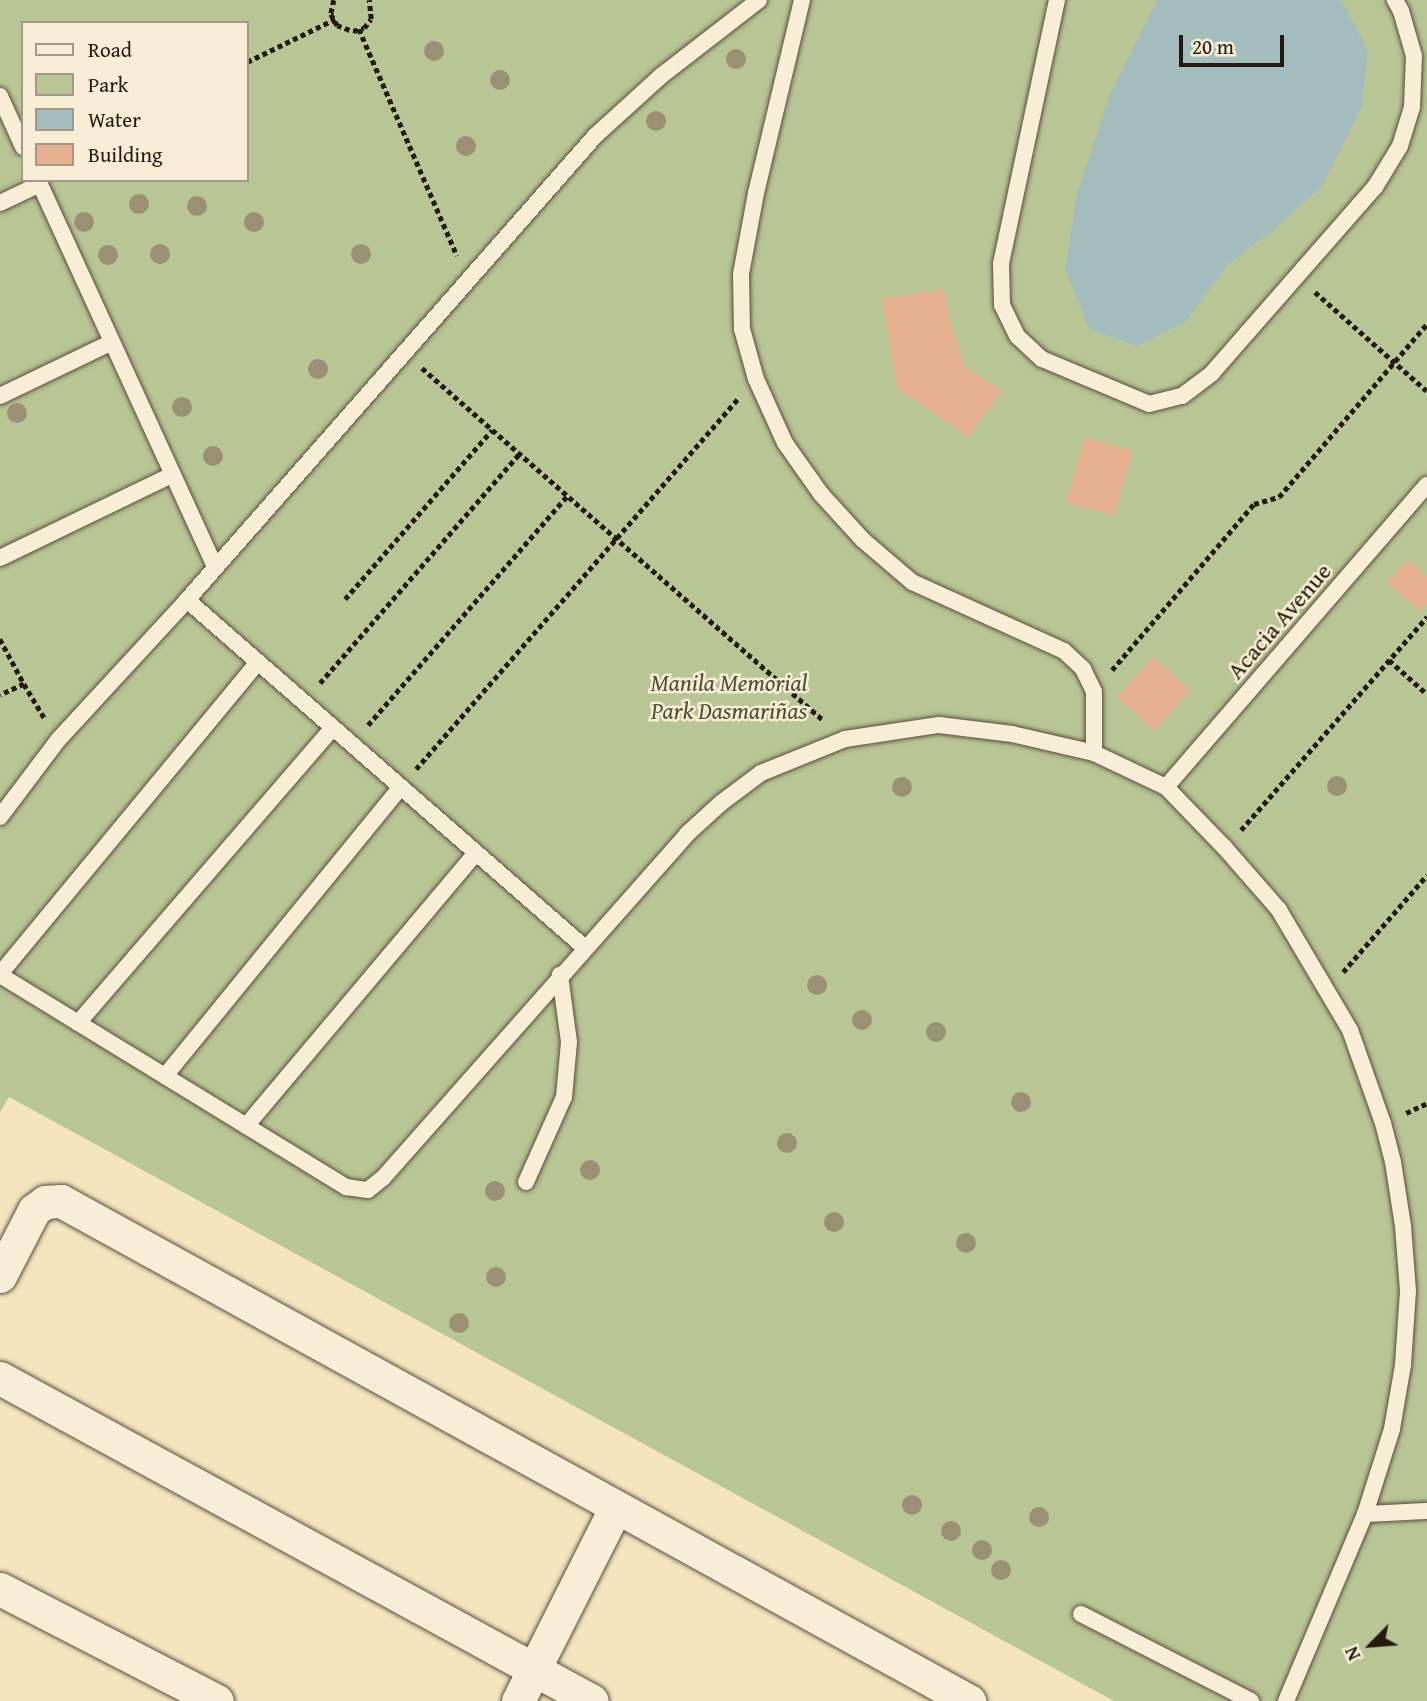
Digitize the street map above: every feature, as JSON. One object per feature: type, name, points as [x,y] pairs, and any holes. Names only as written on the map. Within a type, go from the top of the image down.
[{"type":"street","points":[[0,1276],[34,1210],[46,1202],[61,1201],[969,1701]]},
{"type":"street","points":[[0,1378],[592,1701]]},
{"type":"street","points":[[518,1701],[615,1507]]},
{"type":"street","points":[[0,1589],[217,1701]]},
{"type":"lane","points":[[3,811],[58,740],[187,600],[595,136],[661,76],[759,0]]},
{"type":"lane","points":[[802,0],[756,193],[741,274],[742,329],[756,379],[785,443],[821,494],[863,540],[912,582],[1064,651],[1083,669],[1094,692],[1094,753]]},
{"type":"lane","points":[[1057,0],[1001,264],[1002,305],[1017,335],[1042,359],[1149,404],[1182,396],[1212,373],[1375,187],[1400,146],[1412,107],[1413,56],[1401,11],[1395,0]]},
{"type":"lane","points":[[0,96],[21,142]]},
{"type":"lane","points":[[0,203],[39,182],[215,566]]},
{"type":"lane","points":[[0,396],[112,342]]},
{"type":"lane","points":[[0,558],[172,475]]},
{"type":"lane","name":"Acacia Avenue","points":[[1166,788],[1427,485]]},
{"type":"lane","points":[[187,600],[584,947]]},
{"type":"lane","points":[[258,662],[0,975],[346,1187],[359,1192],[368,1190],[383,1178],[584,947],[687,834],[721,803],[761,773],[845,739],[939,725],[1012,734],[1094,753],[1166,788],[1225,848],[1279,911],[1328,989],[1350,1030],[1371,1083],[1393,1162],[1403,1226],[1408,1291],[1403,1365],[1392,1429],[1365,1514],[1286,1701]]},
{"type":"lane","points":[[78,1023],[333,728]]},
{"type":"lane","points":[[164,1076],[401,787]]},
{"type":"lane","points":[[246,1126],[476,853]]},
{"type":"lane","points":[[526,1182],[564,1097],[569,1042],[560,975]]},
{"type":"lane","points":[[1365,1514],[1427,1511]]},
{"type":"lane","points":[[1082,1614],[1251,1701]]},
{"type":"path","points":[[334,0],[331,14],[342,29],[359,29],[371,19],[372,1]]},
{"type":"path","points":[[248,62],[335,19]]},
{"type":"path","points":[[359,29],[468,279]]},
{"type":"path","points":[[1297,276],[1427,391]]},
{"type":"path","points":[[1094,692],[1254,504],[1279,497],[1427,324]]},
{"type":"path","points":[[404,352],[845,739]]},
{"type":"path","points":[[401,787],[756,379]]},
{"type":"path","points":[[345,599],[492,430]]},
{"type":"path","points":[[304,703],[519,454]]},
{"type":"path","points":[[351,744],[567,496]]},
{"type":"path","points":[[1225,848],[1427,617]]},
{"type":"path","points":[[0,639],[58,740]]},
{"type":"path","points":[[1389,660],[1427,694]]},
{"type":"path","points":[[0,695],[24,684]]},
{"type":"path","points":[[1328,989],[1427,875]]},
{"type":"green space","name":"Manila Memorial Park Dasmariñas","points":[[0,0],[1427,0],[1427,1701],[1114,1701],[9,1097],[0,1112]]},
{"type":"water","points":[[1157,0],[1341,0],[1368,51],[1361,108],[1321,187],[1274,229],[1227,265],[1186,321],[1138,346],[1089,329],[1065,269],[1077,194],[1110,94]]},
{"type":"building","points":[[944,289],[951,327],[965,367],[1002,390],[968,437],[897,388],[882,298]]},
{"type":"building","points":[[1084,437],[1132,450],[1115,516],[1066,503]]},
{"type":"building","points":[[1407,559],[1427,576],[1427,604],[1421,612],[1387,583]]},
{"type":"building","points":[[1153,657],[1190,690],[1154,731],[1117,697]]}]
